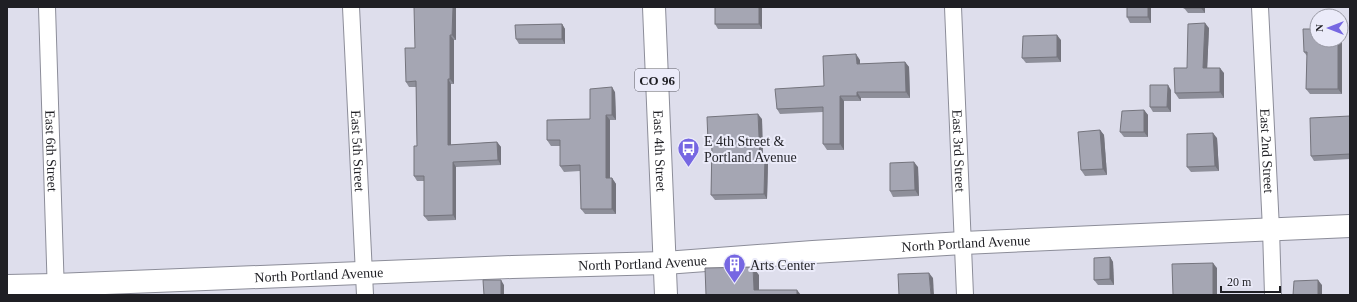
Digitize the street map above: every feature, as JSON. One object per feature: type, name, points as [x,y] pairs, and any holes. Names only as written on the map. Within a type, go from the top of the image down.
[{"type":"street","name":"East 6th Street","points":[[46,7],[56,290]]},
{"type":"street","name":"East 5th Street","points":[[351,7],[365,295]]},
{"type":"street","name":"East 4th Street","points":[[654,7],[666,295]]},
{"type":"street","name":"East 3rd Street","points":[[953,7],[965,295]]},
{"type":"street","name":"East 2nd Street","points":[[1260,7],[1273,295]]},
{"type":"street","name":"North Portland Avenue","points":[[7,286],[56,290],[364,273],[527,266],[665,263],[963,243],[1350,226]]},
{"type":"building","points":[[414,7],[453,7],[452,35],[450,35],[450,79],[448,79],[448,145],[497,142],[498,160],[453,162],[453,215],[424,216],[424,176],[414,176],[414,146],[417,146],[416,81],[406,82],[405,48],[415,48]]},
{"type":"building","points":[[715,7],[759,7],[759,24],[715,24]]},
{"type":"building","points":[[1127,7],[1148,7],[1148,17],[1127,17]]},
{"type":"building","points":[[1201,7],[1201,8],[1184,8]]},
{"type":"building","points":[[1205,23],[1203,68],[1220,68],[1220,92],[1175,93],[1174,68],[1187,68],[1188,24]]},
{"type":"building","points":[[562,24],[562,39],[516,39],[515,25]]},
{"type":"building","points":[[1303,29],[1309,29],[1309,48],[1338,48],[1338,89],[1306,89],[1307,52],[1304,52]]},
{"type":"building","points":[[1057,35],[1057,57],[1022,58],[1023,36]]},
{"type":"building","points":[[856,54],[857,64],[905,62],[906,92],[857,92],[857,96],[840,96],[840,144],[823,144],[823,107],[777,109],[775,89],[824,86],[823,56]]},
{"type":"building","points":[[1150,85],[1168,85],[1167,107],[1150,107]]},
{"type":"building","points":[[612,87],[612,115],[606,115],[606,178],[612,178],[612,209],[581,209],[580,165],[560,166],[560,140],[547,140],[547,120],[590,119],[590,89]]},
{"type":"building","points":[[1144,110],[1144,132],[1120,132],[1122,111]]},
{"type":"building","points":[[758,114],[760,158],[765,157],[764,194],[711,195],[712,142],[708,142],[707,117]]},
{"type":"building","points":[[1350,116],[1350,154],[1311,156],[1310,118]]},
{"type":"building","points":[[1100,130],[1103,169],[1081,170],[1078,132]]},
{"type":"building","points":[[1213,133],[1215,166],[1187,167],[1187,134]]},
{"type":"building","points":[[914,162],[915,190],[890,191],[890,163]]},
{"type":"building","points":[[1110,257],[1110,279],[1094,280],[1094,258]]},
{"type":"building","points":[[1213,263],[1213,295],[1173,295],[1172,264]]},
{"type":"building","points":[[753,267],[754,290],[797,290],[797,295],[706,295],[705,268]]},
{"type":"building","points":[[929,273],[931,295],[899,295],[898,274]]},
{"type":"building","points":[[483,280],[501,280],[501,295],[484,295]]},
{"type":"building","points":[[1318,280],[1318,295],[1293,295],[1294,281]]},
{"type":"place","name":"E 4th Street & Portland Avenue","points":[[689,168]]},
{"type":"place","name":"Arts Center","points":[[735,284]]}]
